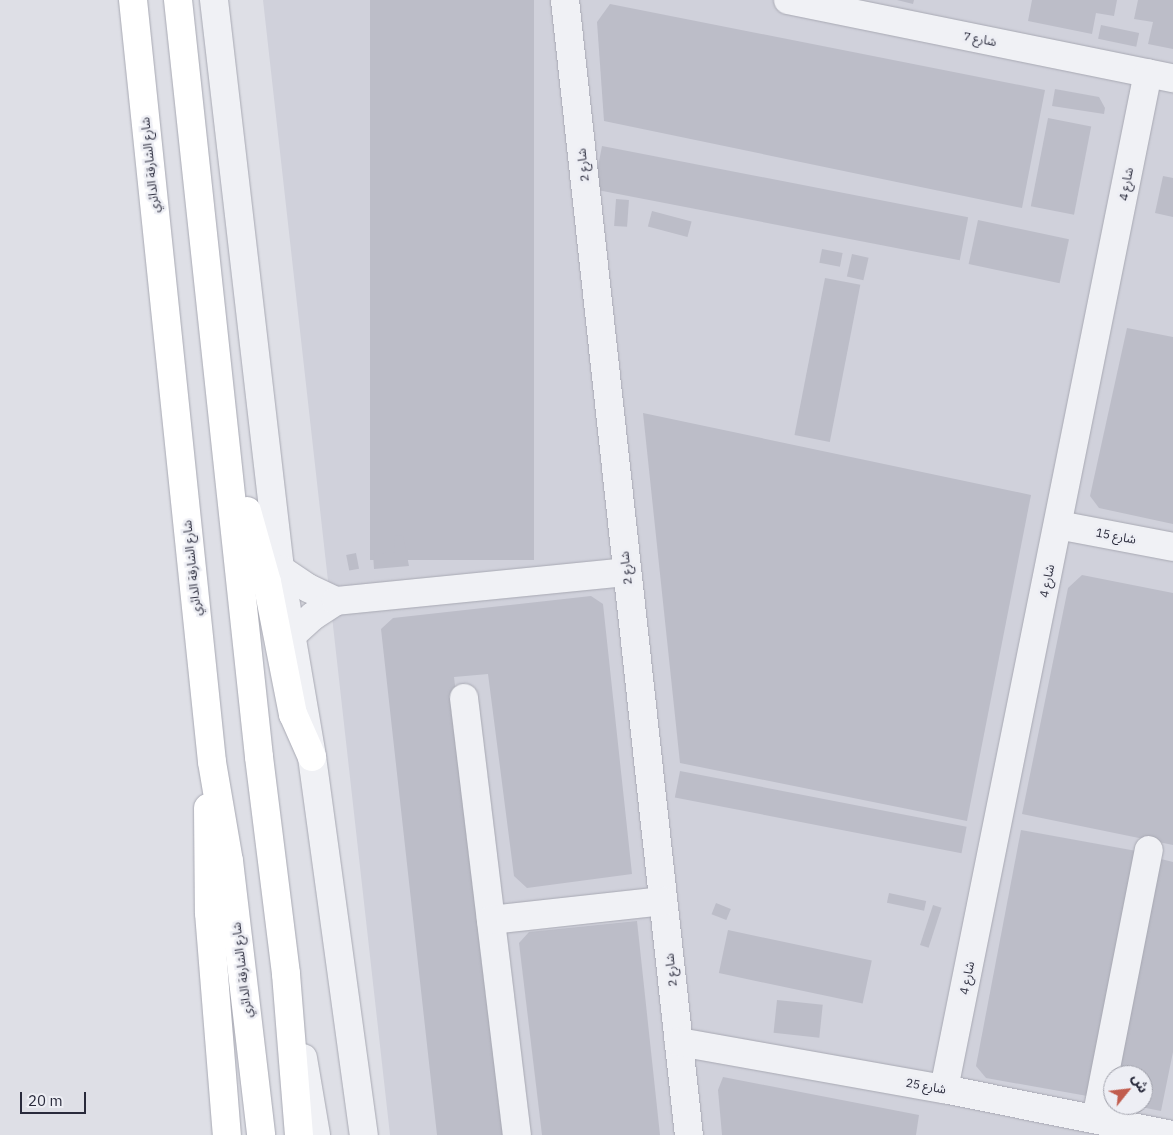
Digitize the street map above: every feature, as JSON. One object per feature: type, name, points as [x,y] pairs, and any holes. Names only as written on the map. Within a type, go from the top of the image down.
[{"type":"highway","name":"شارع الشارقة الدائري","points":[[133,0],[212,762],[229,861],[261,1135]]},
{"type":"highway","points":[[178,0],[230,461],[259,757],[286,974],[299,1135]]},
{"type":"highway","points":[[230,461],[260,555],[293,714],[312,758]]},
{"type":"highway","points":[[212,762],[207,863],[227,1135]]},
{"type":"street","points":[[214,0],[280,568],[312,758],[364,1135]]},
{"type":"street","name":"شارع 2","points":[[565,0],[689,1135]]},
{"type":"street","name":"شارع 7","points":[[788,0],[1161,76]]},
{"type":"street","name":"شارع 4","points":[[944,1089],[1058,525],[1161,76]]},
{"type":"street","name":"شارع 15","points":[[1058,525],[1173,547]]},
{"type":"street","points":[[280,568],[308,588],[336,601]]},
{"type":"street","points":[[292,634],[313,616],[336,601],[627,572]]},
{"type":"street","points":[[464,698],[517,1135]]},
{"type":"street","points":[[1096,1119],[1149,850]]},
{"type":"street","points":[[491,920],[663,901]]},
{"type":"street","points":[[286,974],[316,1135]]},
{"type":"street","name":"شارع 25","points":[[679,1042],[944,1089],[1173,1135]]},
{"type":"shaded area","points":[[263,0],[1173,0],[1173,1135],[390,1135]]},
{"type":"building","points":[[370,0],[534,0],[534,560],[370,560]]},
{"type":"building","points":[[897,0],[914,0],[913,4]]},
{"type":"building","points":[[1032,0],[1117,0],[1114,16],[1096,13],[1092,34],[1028,21]]},
{"type":"building","points":[[1138,0],[1173,0],[1173,49],[1148,44],[1153,22],[1134,19]]},
{"type":"building","points":[[610,4],[1045,90],[1022,208],[604,121],[597,22]]},
{"type":"building","points":[[1101,25],[1139,33],[1136,47],[1098,39]]},
{"type":"building","points":[[1055,89],[1099,97],[1105,108],[1104,114],[1052,106]]},
{"type":"building","points":[[1048,118],[1091,126],[1074,215],[1031,206]]},
{"type":"building","points":[[602,146],[968,217],[960,260],[594,189]]},
{"type":"building","points":[[1163,176],[1173,178],[1173,217],[1155,213]]},
{"type":"building","points":[[616,199],[629,200],[627,227],[614,226]]},
{"type":"building","points":[[652,211],[692,222],[687,237],[648,226]]},
{"type":"building","points":[[978,220],[1069,239],[1060,283],[969,264]]},
{"type":"building","points":[[822,249],[843,253],[840,267],[819,263]]},
{"type":"building","points":[[852,254],[869,258],[863,280],[847,276]]},
{"type":"building","points":[[825,278],[860,285],[830,442],[794,435]]},
{"type":"building","points":[[1127,328],[1173,337],[1173,524],[1099,508],[1090,496]]},
{"type":"building","points":[[643,413],[1031,495],[967,821],[680,763]]},
{"type":"building","points":[[403,535],[409,566],[374,569],[373,554],[395,552],[394,536]]},
{"type":"building","points":[[356,553],[359,569],[349,571],[346,555]]},
{"type":"building","points":[[1082,575],[1173,593],[1173,845],[1022,814],[1068,588]]},
{"type":"building","points":[[591,596],[603,604],[632,874],[527,888],[514,876],[488,674],[454,677],[509,1135],[437,1135],[381,629],[393,618]]},
{"type":"building","points":[[680,771],[967,827],[961,853],[675,798]]},
{"type":"building","points":[[1021,830],[1142,852],[1093,1097],[986,1078],[976,1066]]},
{"type":"building","points":[[1157,858],[1173,862],[1173,1052],[1161,1111],[1153,1109],[1153,1065],[1117,1065]]},
{"type":"building","points":[[889,893],[926,901],[924,911],[887,903]]},
{"type":"building","points":[[716,903],[731,909],[726,920],[712,914]]},
{"type":"building","points":[[933,905],[942,908],[929,948],[920,945]]},
{"type":"building","points":[[637,921],[660,1135],[542,1135],[519,943],[529,932]]},
{"type":"building","points":[[728,930],[872,961],[863,1004],[719,973]]},
{"type":"building","points":[[777,1000],[823,1005],[819,1038],[774,1033]]},
{"type":"building","points":[[723,1077],[919,1115],[916,1135],[722,1135],[718,1090]]}]
